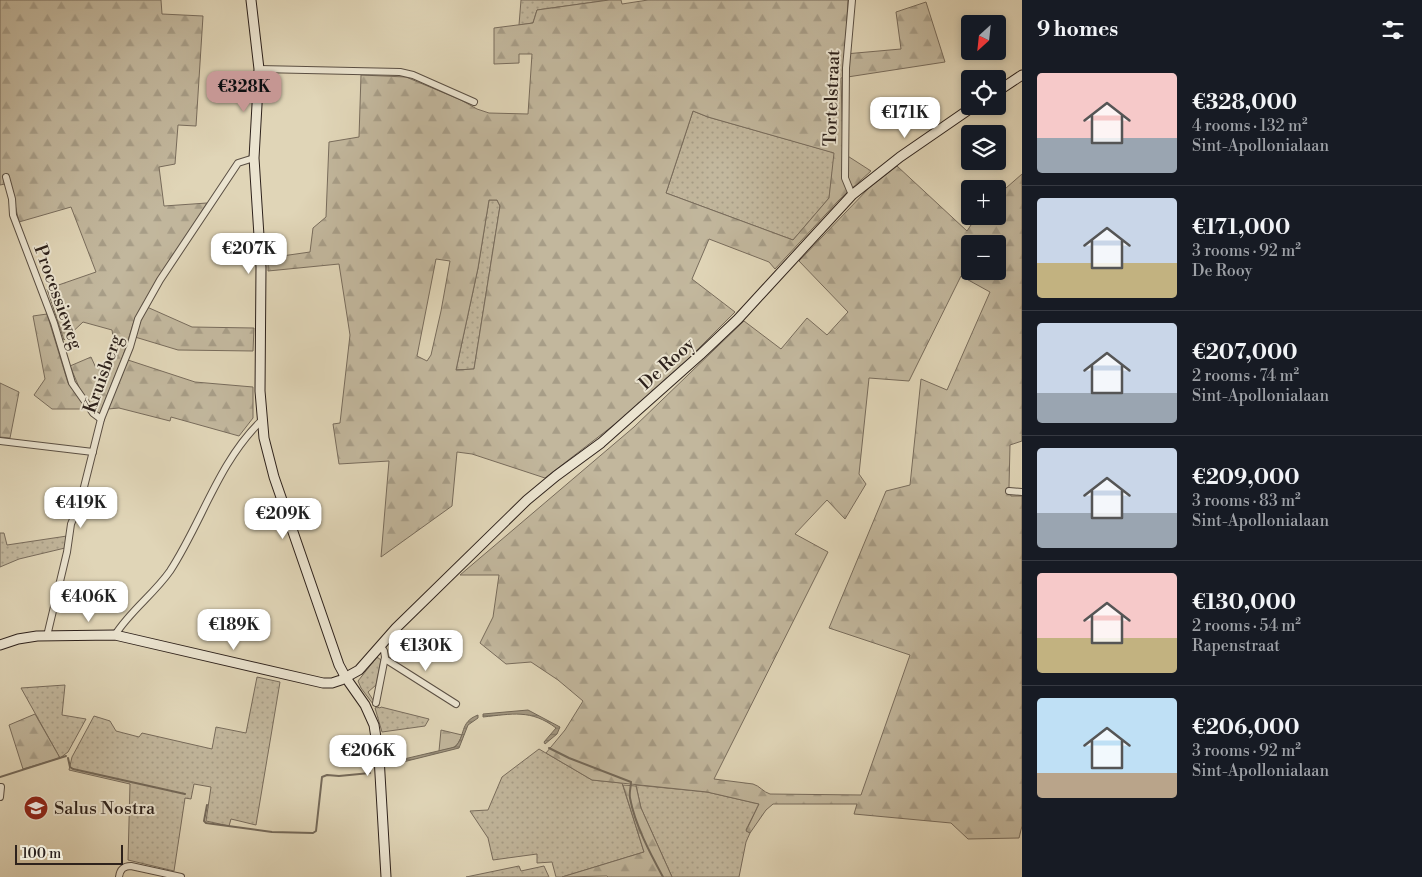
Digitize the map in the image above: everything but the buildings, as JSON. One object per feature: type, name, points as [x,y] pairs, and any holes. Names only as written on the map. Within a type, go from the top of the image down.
[{"type":"street","points":[[251,0],[255,20],[259,69],[254,158],[261,267],[261,421],[266,452],[339,665],[365,705],[374,725],[386,877]]},
{"type":"street","name":"Tortelstraat","points":[[852,0],[846,68],[844,178],[852,195]]},
{"type":"street","points":[[259,69],[400,72],[413,75],[474,102]]},
{"type":"street","points":[[1006,86],[1022,75]]},
{"type":"street","name":"De Rooy","points":[[346,678],[359,670],[380,646],[527,500],[612,434],[738,319],[852,195],[900,157],[961,115]]},
{"type":"street","name":"Kruisberg","points":[[47,636],[72,524],[80,503],[101,419],[127,355],[138,319],[149,298],[238,162],[254,158]]},
{"type":"street","name":"Processieweg","points":[[6,176],[12,199],[13,215],[54,323],[72,383],[93,413],[101,419]]},
{"type":"street","points":[[115,635],[169,572],[226,466],[244,439],[261,421]]},
{"type":"street","points":[[0,441],[93,452]]},
{"type":"street","points":[[1009,491],[1022,492]]},
{"type":"street","points":[[0,645],[18,639],[47,636],[115,635],[317,682],[332,684],[346,678]]},
{"type":"street","points":[[376,703],[385,659],[384,651],[380,646]]},
{"type":"street","points":[[385,659],[456,704]]},
{"type":"street","points":[[0,797],[1,787]]},
{"type":"street","points":[[119,877],[122,869],[126,866],[181,877]]},
{"type":"green space","points":[[0,0],[161,0],[162,14],[203,16],[196,126],[178,125],[175,164],[159,167],[164,206],[207,203],[135,318],[123,356],[100,413],[95,412],[82,394],[70,366],[91,357],[96,368],[105,365],[114,343],[112,330],[83,322],[64,340],[47,289],[96,272],[71,207],[19,222],[10,183],[0,185]]},
{"type":"green space","points":[[521,0],[609,0],[537,10],[533,23],[519,25]]},
{"type":"green space","points":[[609,0],[621,0],[622,4],[648,0],[848,0],[845,54],[901,49],[896,12],[926,2],[945,62],[841,78],[843,153],[871,171],[839,200],[775,269],[769,262],[709,239],[692,279],[735,312],[683,364],[628,414],[545,478],[472,454],[457,452],[452,506],[381,557],[389,461],[339,464],[333,424],[340,423],[350,335],[339,264],[268,271],[268,258],[310,252],[313,228],[326,217],[329,142],[359,137],[361,75],[406,77],[489,113],[528,114],[532,54],[519,54],[519,63],[494,64],[494,28],[533,23],[537,10]],"holes":[[[693,111],[834,153],[829,198],[793,240],[666,193]],[[489,200],[497,200],[500,206],[474,369],[456,370],[478,268]],[[436,259],[450,261],[431,355],[427,361],[417,356]]]},
{"type":"green space","points":[[693,111],[835,153],[829,198],[793,240],[666,193]]},
{"type":"green space","points":[[897,166],[967,231],[971,225],[1006,225],[1006,188],[1022,174],[1022,441],[1010,445],[1009,487],[1011,496],[1022,496],[1022,826],[1019,838],[968,839],[951,823],[854,814],[857,804],[773,804],[766,810],[750,833],[746,831],[759,804],[707,792],[592,780],[546,753],[565,730],[583,701],[558,680],[531,662],[506,664],[480,643],[493,617],[499,575],[460,575],[634,427],[744,321],[781,349],[807,318],[827,335],[848,312],[799,261],[869,188]],"holes":[[[961,235],[1006,235],[1006,280],[968,280],[990,292],[947,390],[921,379],[910,485],[886,491],[829,628],[910,655],[861,795],[770,794],[753,784],[714,779],[828,552],[795,534],[827,500],[845,519],[866,484],[859,474],[869,378],[909,381],[961,276]]]},
{"type":"green space","points":[[489,200],[497,200],[500,206],[474,369],[456,370],[478,268]]},
{"type":"green space","points":[[147,307],[192,327],[254,328],[253,351],[178,350],[135,337]]},
{"type":"green space","points":[[47,314],[68,383],[87,409],[52,409],[34,395],[45,379],[33,316]]},
{"type":"green space","points":[[128,360],[195,382],[253,387],[253,418],[239,436],[171,417],[170,421],[119,408],[108,409]]},
{"type":"green space","points":[[0,383],[19,392],[10,438],[0,437]]},
{"type":"green space","points":[[0,533],[4,533],[7,545],[67,536],[65,548],[19,559],[0,567]]},
{"type":"green space","points":[[377,657],[381,660],[376,685],[368,692],[375,703],[373,704],[358,681]]},
{"type":"green space","points":[[257,677],[280,682],[256,825],[231,819],[229,826],[206,821],[211,787],[194,784],[191,799],[185,798],[174,871],[128,860],[130,784],[69,770],[72,757],[94,716],[110,721],[116,731],[139,737],[142,733],[212,749],[216,727],[246,733]]},
{"type":"green space","points":[[65,685],[62,715],[86,719],[68,752],[60,758],[21,688]]},
{"type":"green space","points":[[375,708],[429,719],[425,726],[382,732]]},
{"type":"green space","points":[[35,714],[60,758],[23,769],[9,725]]},
{"type":"green space","points":[[441,730],[462,735],[456,745],[439,751]]},
{"type":"green space","points":[[539,749],[592,780],[622,783],[644,852],[562,877],[556,877],[552,862],[537,863],[537,854],[493,860],[488,838],[470,811],[488,810],[502,777]]},
{"type":"green space","points":[[623,785],[636,786],[641,808],[672,877],[562,877],[644,852]]},
{"type":"green space","points":[[636,785],[707,792],[759,804],[746,830],[750,833],[746,842],[739,877],[672,877],[641,808]]},
{"type":"green space","points":[[519,866],[521,871],[544,866],[549,877],[466,877]]},
{"type":"shaded area","points":[[528,710],[560,727],[557,734],[545,744],[544,742],[556,728],[538,718],[521,714],[483,717],[483,714]]},
{"type":"shaded area","points":[[478,715],[478,718],[468,725],[459,748],[387,766],[387,763],[455,747],[461,738],[465,725]]},
{"type":"waterway","points":[[549,748],[569,758],[631,782],[630,798],[635,818],[648,849],[663,877]]},
{"type":"waterway","points":[[0,777],[66,756]]},
{"type":"waterway","points":[[68,758],[70,767],[73,769],[185,794]]},
{"type":"waterway","points":[[207,805],[204,821],[206,823],[272,832],[313,833],[316,831],[322,777],[327,775],[339,776],[370,773]]},
{"type":"place","name":"Salus Nostra","points":[[36,808]]}]
